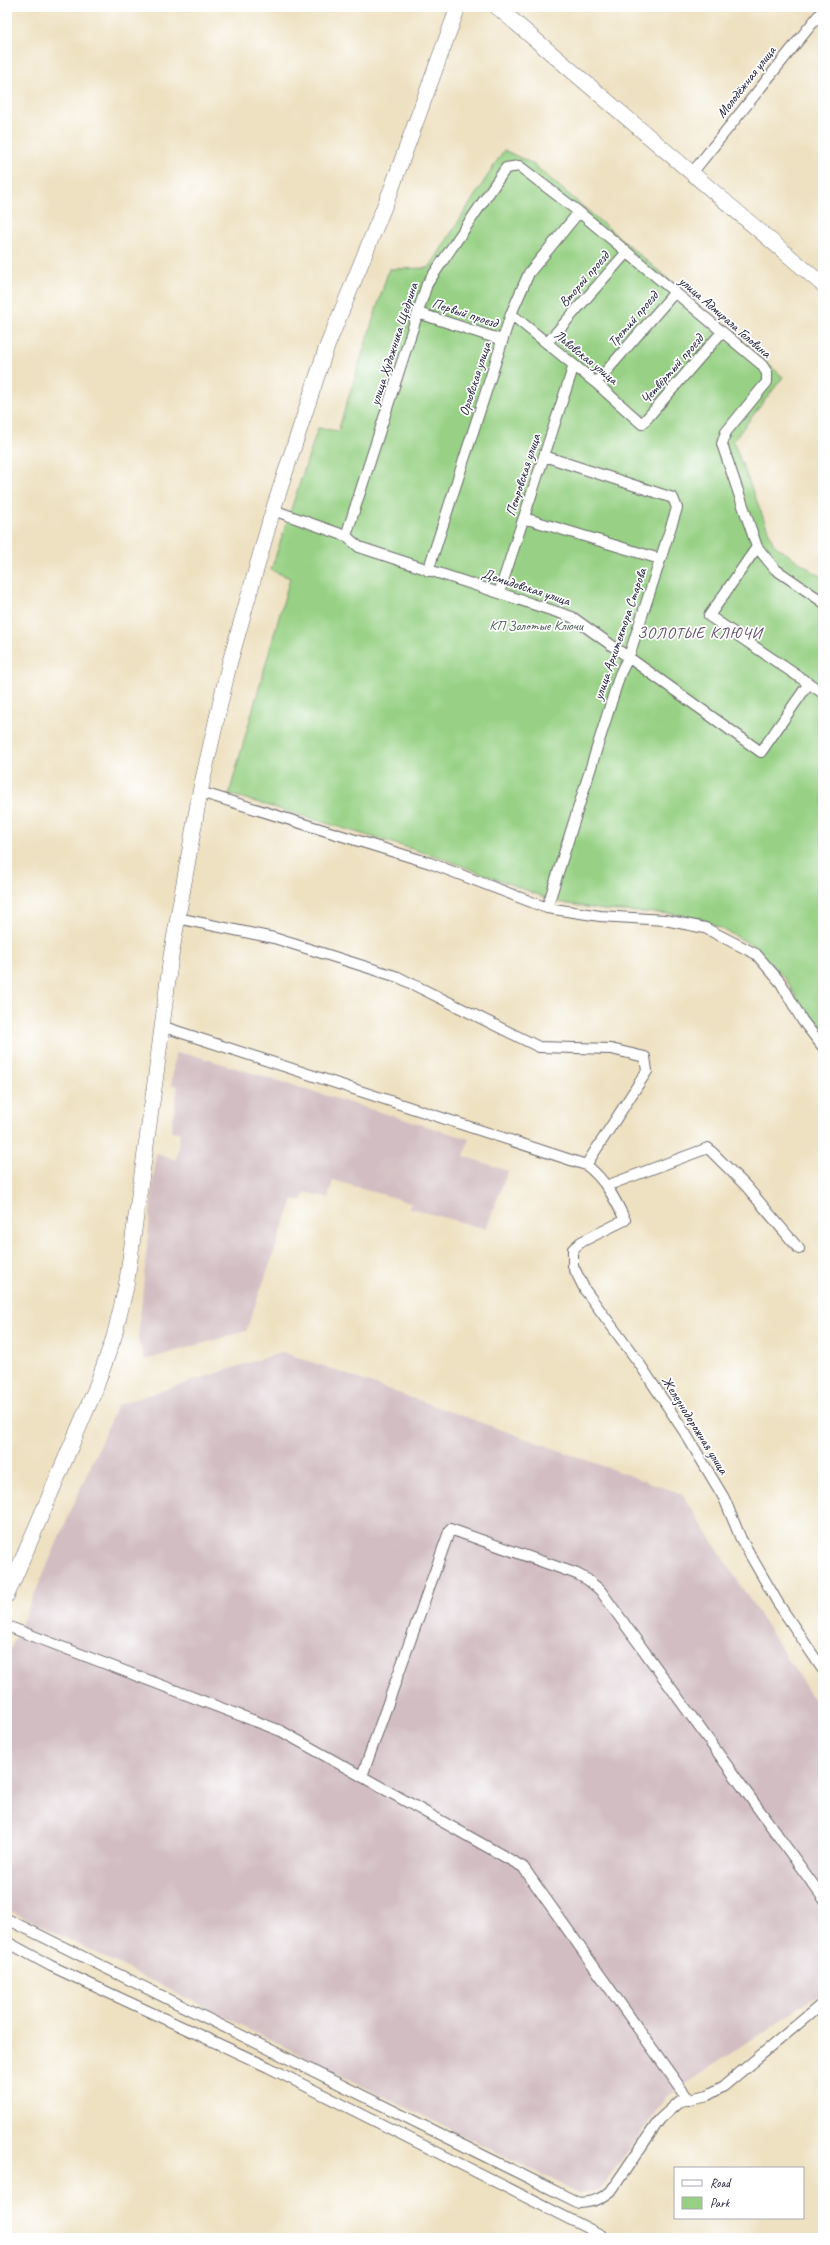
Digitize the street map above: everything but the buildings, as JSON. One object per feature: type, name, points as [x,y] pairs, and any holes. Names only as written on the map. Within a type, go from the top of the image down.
[{"type":"street","points":[[7,1595],[95,1390],[114,1337],[126,1287],[177,918],[200,792],[229,665],[273,510],[326,349],[391,190],[458,7]]},
{"type":"street","points":[[497,7],[823,285]]},
{"type":"street","name":"Молодёжная улица","points":[[692,173],[823,10]]},
{"type":"street","name":"улица Адмирала Головина","points":[[519,166],[579,212],[762,365],[767,373],[767,382],[726,432],[722,444],[756,547],[775,569],[823,602]]},
{"type":"street","name":"улица Художника Щедрина","points":[[346,536],[427,284],[506,168],[519,166]]},
{"type":"street","name":"Орловская улица","points":[[428,571],[511,314],[529,272],[579,212]]},
{"type":"street","name":"Второй проезд","points":[[547,343],[627,252]]},
{"type":"street","name":"Третий проезд","points":[[596,383],[675,292]]},
{"type":"street","name":"Первый проезд","points":[[418,313],[502,340]]},
{"type":"street","name":"Львовская улица","points":[[511,314],[596,383],[642,424]]},
{"type":"street","name":"Четвёртый проезд","points":[[642,424],[722,332]]},
{"type":"street","name":"Петровская улица","points":[[499,593],[574,365]]},
{"type":"street","name":"улица Архитектора Старова","points":[[544,456],[673,498],[677,508],[629,656],[620,674],[547,908]]},
{"type":"street","name":"Демидовская улица","points":[[273,510],[346,536],[359,547],[428,571],[572,617],[629,656],[761,752],[808,684]]},
{"type":"street","points":[[524,518],[660,559]]},
{"type":"street","points":[[756,547],[708,616],[823,693]]},
{"type":"street","points":[[200,792],[430,863],[547,908],[600,916],[665,920],[705,928],[756,954],[781,983],[802,1020],[823,1047]]},
{"type":"street","points":[[177,918],[274,938],[398,977],[540,1046],[611,1049],[644,1058],[647,1071],[586,1165]]},
{"type":"street","points":[[161,1026],[586,1165],[597,1174],[606,1186],[708,1148],[746,1186],[798,1249]]},
{"type":"street","name":"Железнодорожная улица","points":[[606,1186],[625,1220],[581,1242],[573,1249],[573,1266],[585,1290],[639,1363],[687,1436],[724,1498],[742,1539],[778,1603],[823,1670]]},
{"type":"street","points":[[362,1776],[450,1529],[577,1574],[588,1580],[600,1590],[823,1898]]},
{"type":"street","points":[[7,1626],[281,1731],[523,1867],[689,2100]]},
{"type":"street","points":[[7,1919],[579,2202],[591,2202],[602,2198],[611,2191],[660,2119],[680,2102],[708,2095],[724,2086],[823,2003]]},
{"type":"street","points":[[7,1942],[51,1966],[268,2067],[601,2235],[601,2238]]},
{"type":"shaded area","points":[[175,1053],[193,1055],[469,1139],[464,1156],[508,1171],[486,1229],[409,1208],[411,1203],[333,1180],[328,1198],[305,1192],[302,1202],[293,1199],[246,1331],[145,1360],[138,1340],[156,1153],[176,1160],[180,1132],[171,1131],[178,1086],[171,1085]]},
{"type":"shaded area","points":[[283,1352],[682,1494],[823,1714],[823,1992],[667,2097],[599,2191],[579,2193],[7,1909],[7,1657],[117,1405]]},
{"type":"green space","name":"КП Золотые Ключи","points":[[504,150],[533,164],[783,377],[733,441],[774,545],[823,578],[823,1036],[808,1018],[787,981],[754,946],[707,921],[676,914],[603,910],[557,902],[439,857],[229,794],[290,578],[271,570],[318,428],[338,431],[389,269],[429,268]]},
{"type":"district","name":"ЗОЛОТЫЕ КЛЮЧИ","points":[[700,633]]}]
